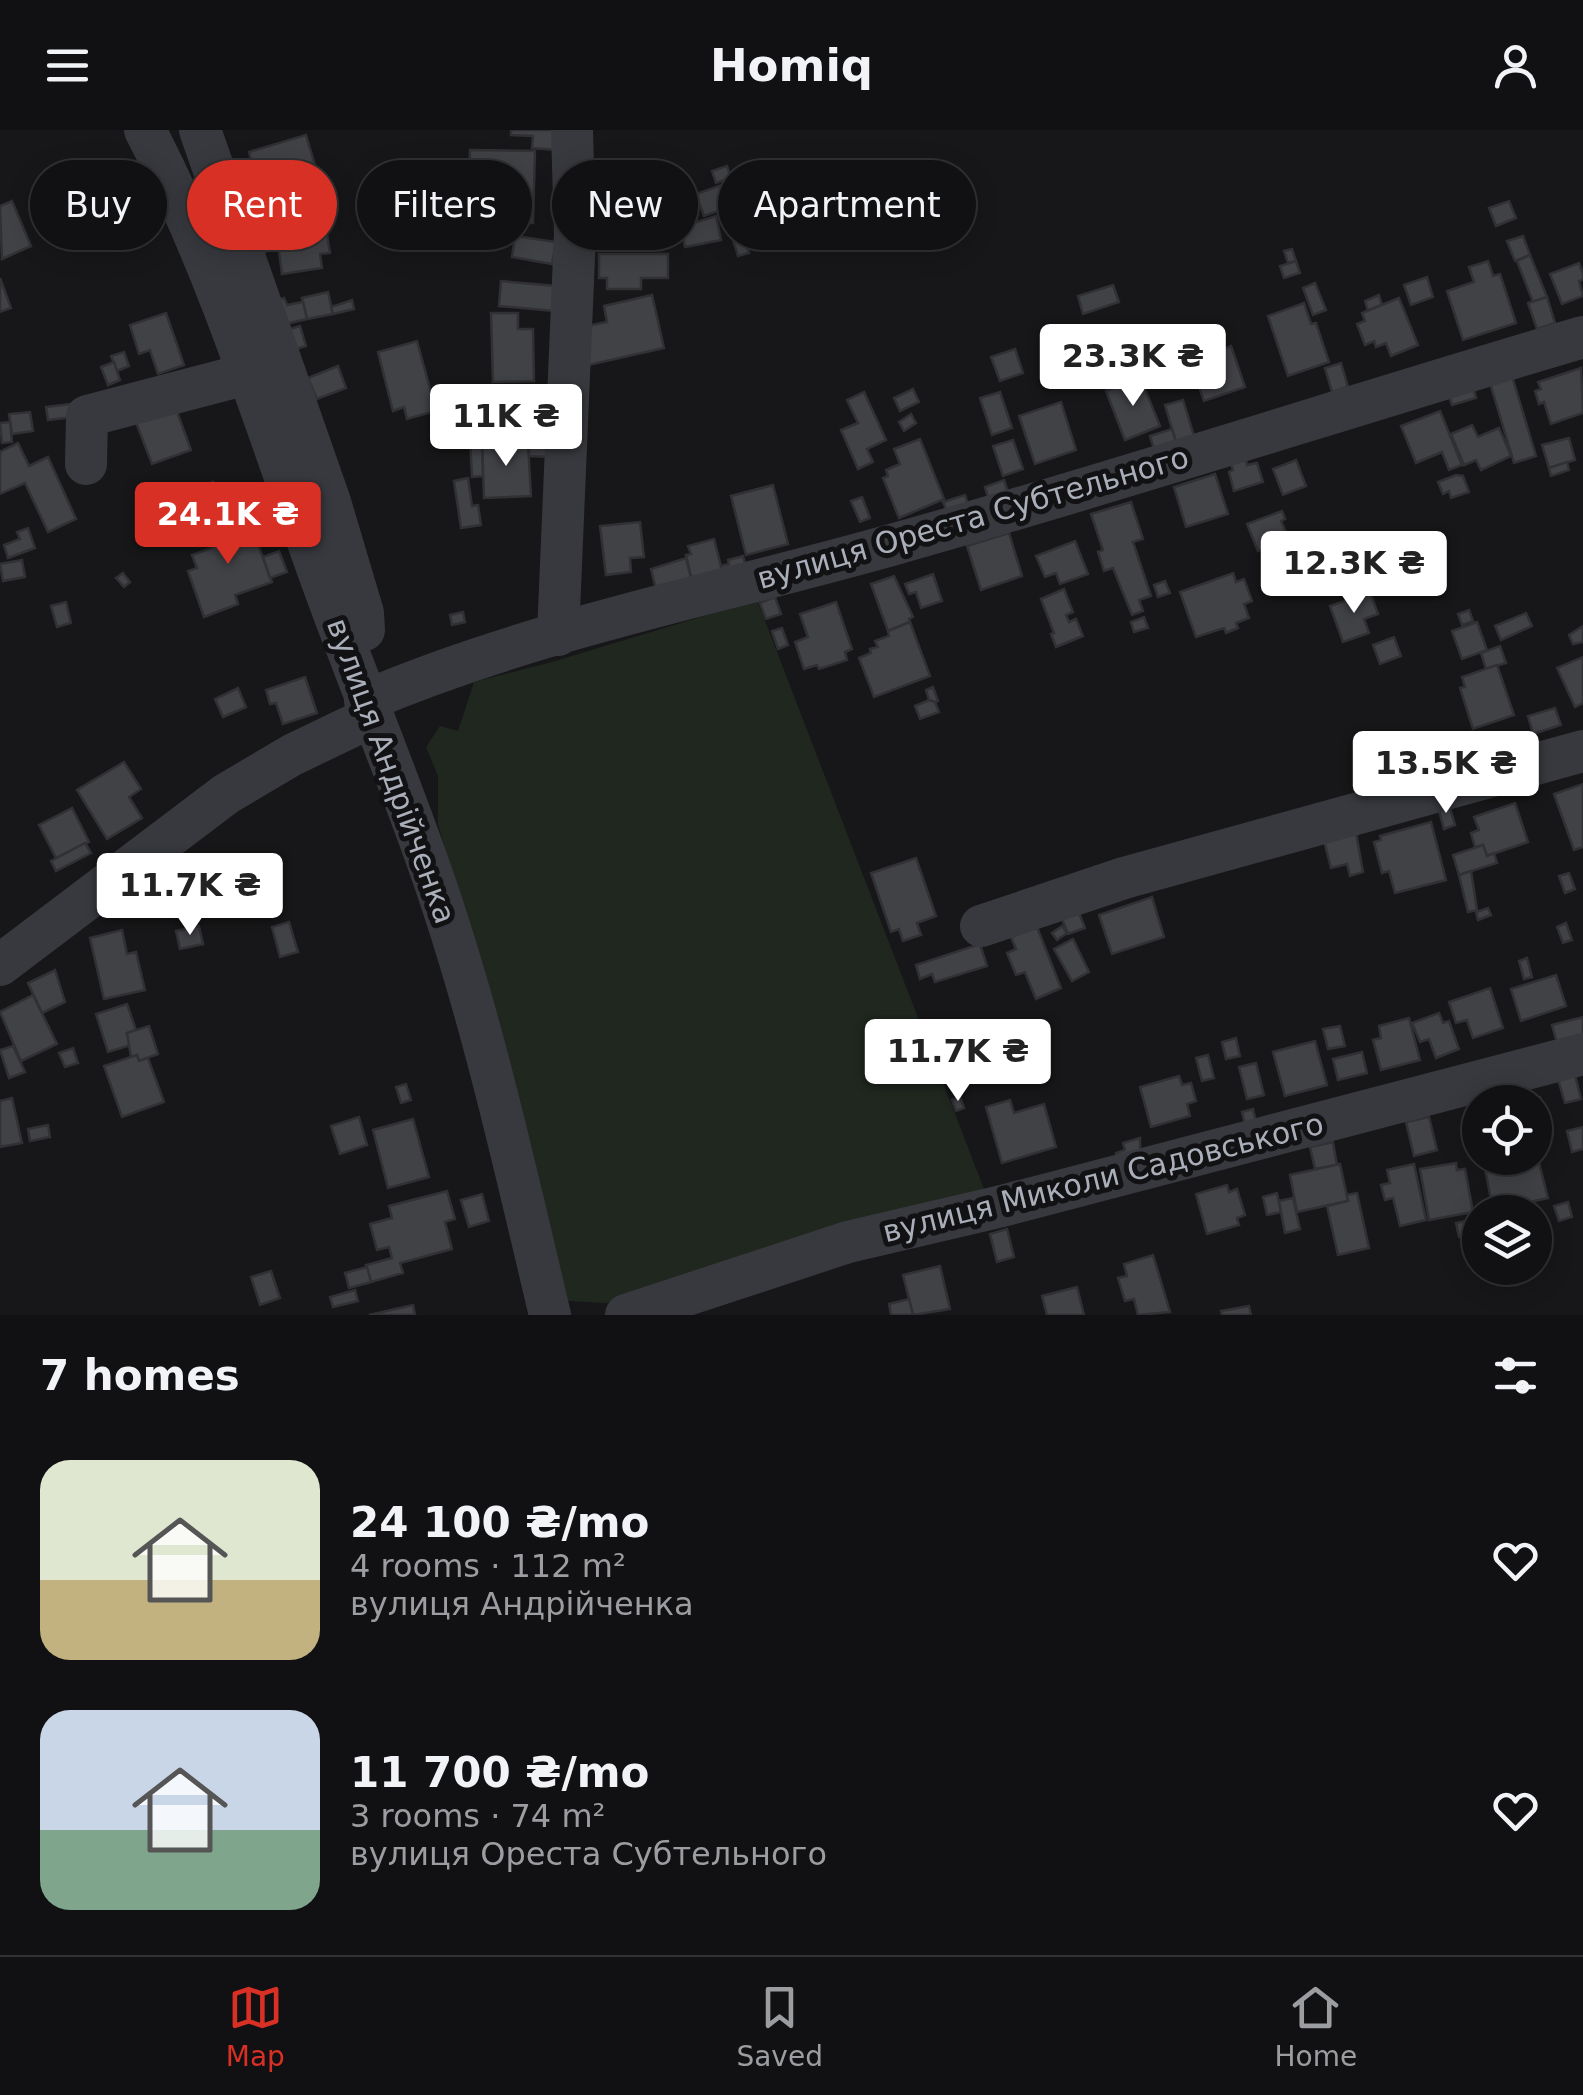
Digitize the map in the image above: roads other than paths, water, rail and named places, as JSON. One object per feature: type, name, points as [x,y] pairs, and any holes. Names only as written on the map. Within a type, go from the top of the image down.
[{"type":"street","name":"вулиця Андрійченка","points":[[145,130],[177,192],[248,374],[364,699],[429,864],[497,1092],[550,1315]]},
{"type":"street","points":[[200,130],[330,502],[357,594],[366,656],[364,699]]},
{"type":"street","points":[[558,635],[575,234],[572,130]]},
{"type":"street","name":"вулиця Ореста Субтельного","points":[[0,965],[226,794],[292,754],[364,699],[558,635],[901,543],[1583,337]]},
{"type":"street","points":[[86,464],[87,416],[248,374]]},
{"type":"street","points":[[981,926],[1124,878],[1583,751]]},
{"type":"street","name":"вулиця Миколи Садовського","points":[[626,1315],[848,1242],[1002,1206],[1583,1054]]}]
